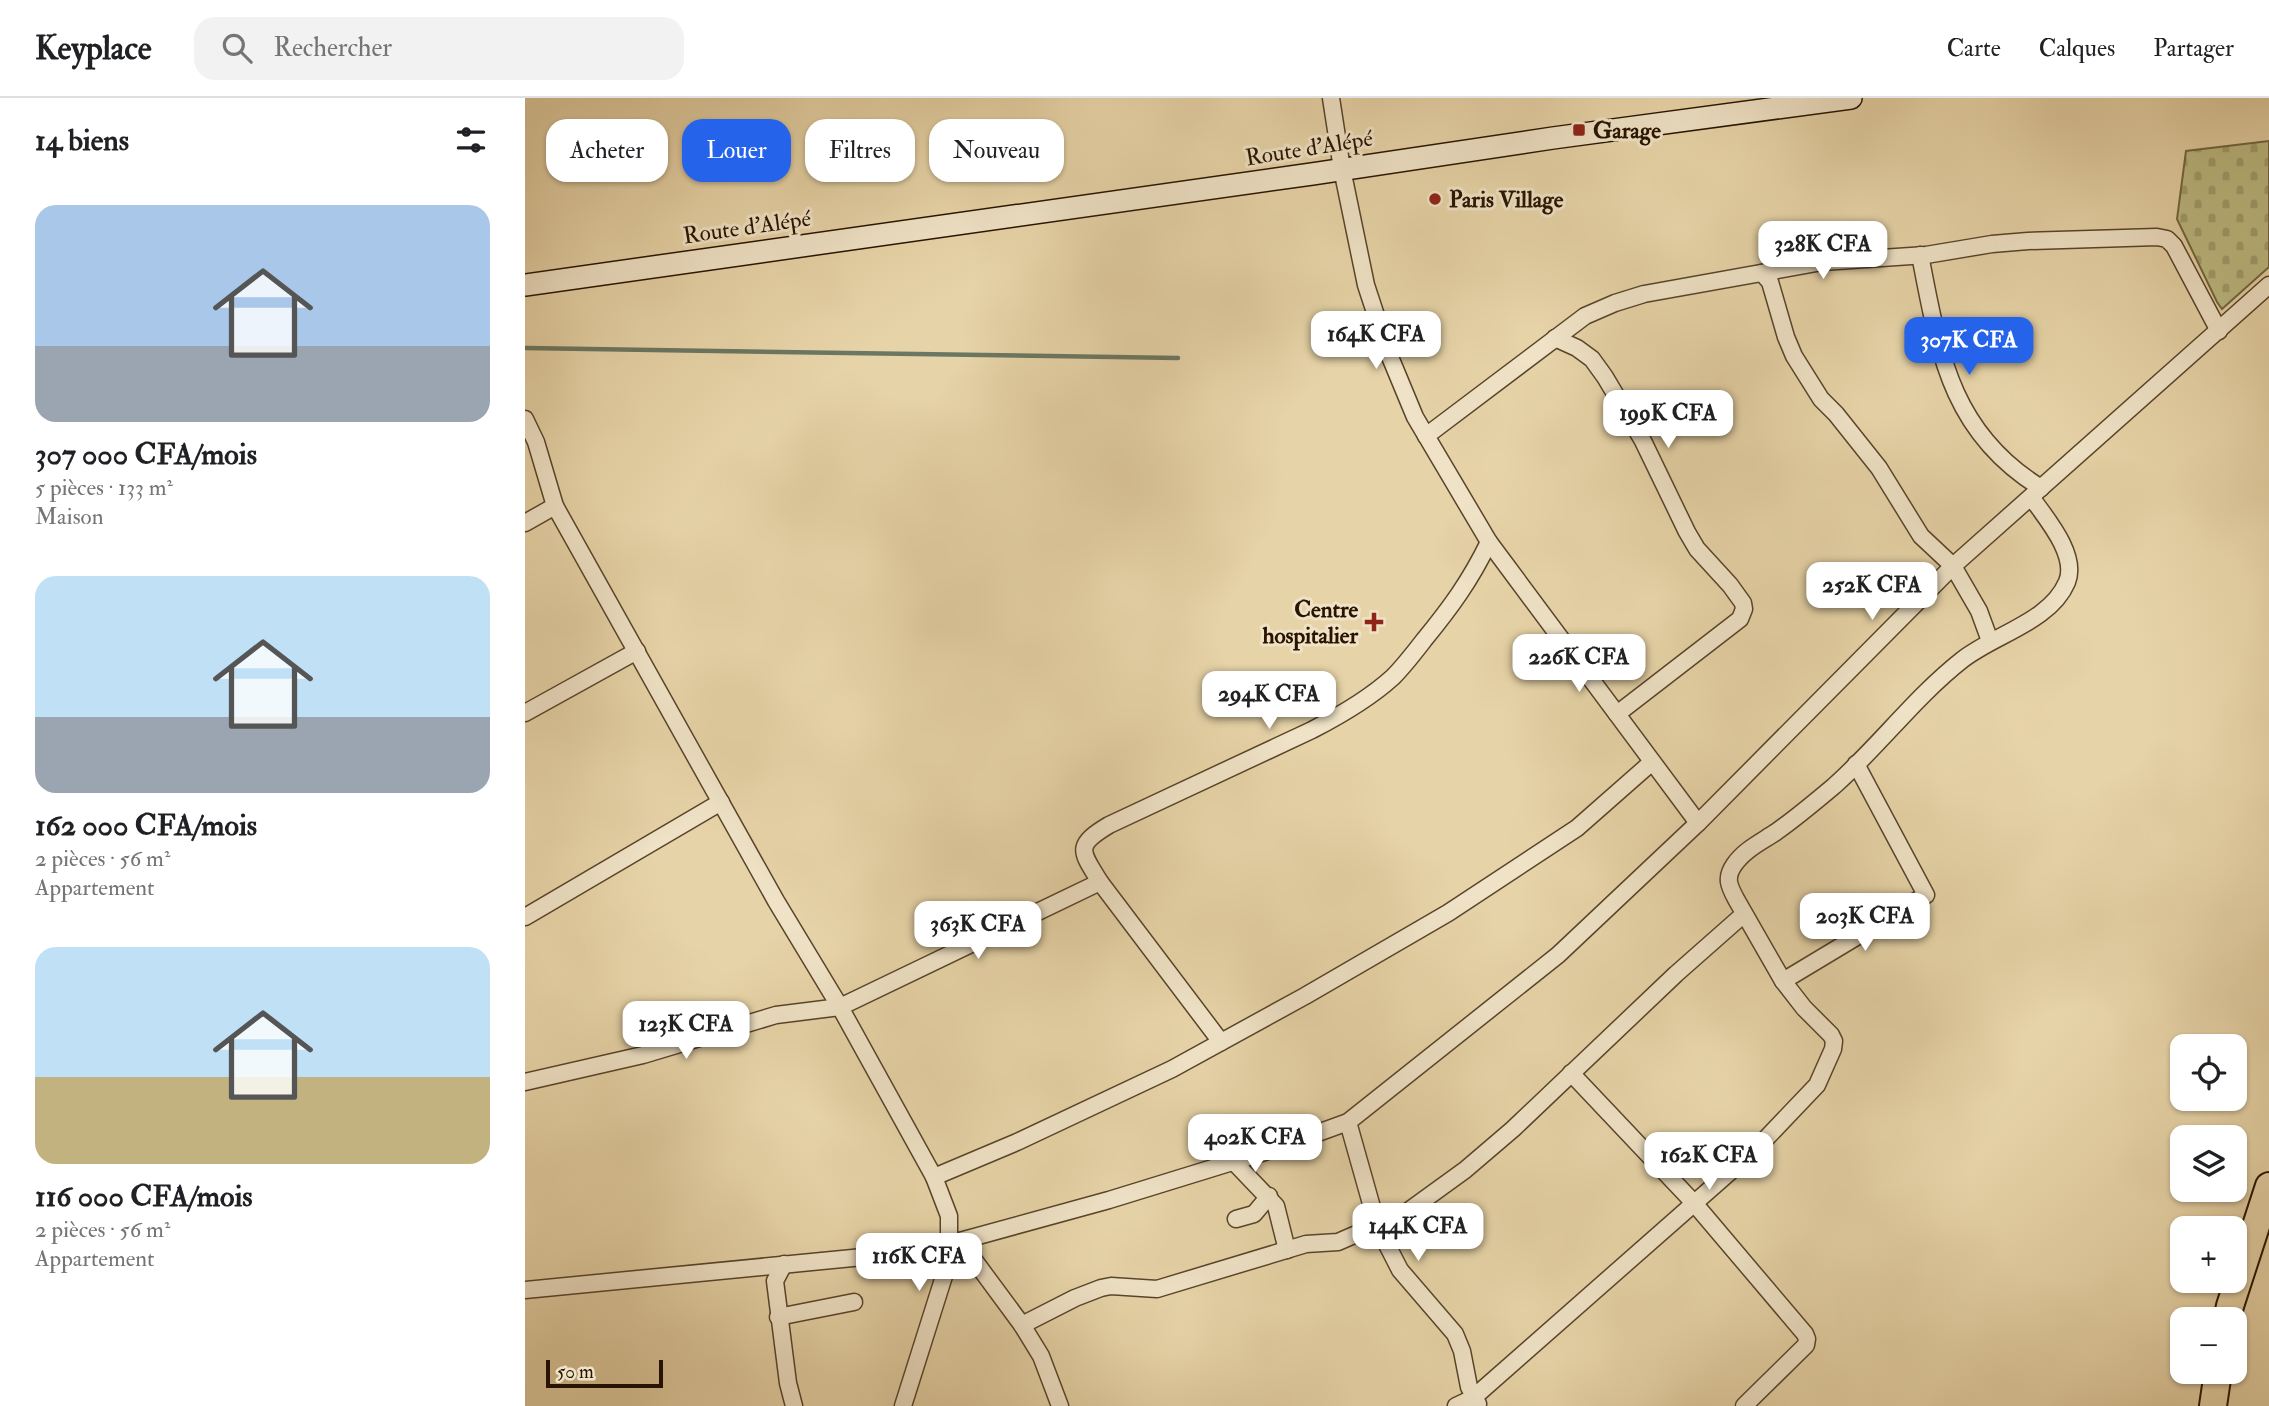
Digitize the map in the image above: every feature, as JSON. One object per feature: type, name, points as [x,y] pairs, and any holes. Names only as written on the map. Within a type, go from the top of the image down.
[{"type":"highway","points":[[2230,1307],[2269,1186]]},
{"type":"highway","points":[[2213,1406],[2216,1384]]},
{"type":"main road","name":"Route d'Alépé","points":[[525,285],[1851,98]]},
{"type":"street","points":[[1331,98],[1342,169],[1366,285],[1388,352],[1415,417],[1489,542],[1698,824]]},
{"type":"street","points":[[1426,436],[1585,316],[1644,294],[1822,262],[1920,255],[2028,241],[2142,236],[2167,239],[2180,256],[2219,331]]},
{"type":"street","points":[[1456,1406],[1476,1402],[1757,1148],[1817,1085],[1833,1049],[1831,1035],[1804,1008],[1783,981],[1744,914],[1728,880],[1733,866],[1741,856],[1777,832],[1835,786],[1946,674],[1990,641],[2047,610],[2068,580],[2068,559],[2036,493],[1987,445],[1956,396],[1934,328],[1920,255]]},
{"type":"street","points":[[1762,273],[1770,282],[1790,347],[1821,399],[1879,468],[1921,536],[1953,566],[1979,611],[1990,641]]},
{"type":"street","points":[[525,1290],[863,1257],[954,1243],[1109,1200],[1348,1122],[1558,956],[1698,824],[1953,566],[2269,285]]},
{"type":"street","points":[[1555,338],[1593,359],[1643,442],[1697,549],[1730,585],[1743,603],[1744,609],[1740,619],[1617,714]]},
{"type":"street","points":[[525,419],[536,442],[555,506],[776,901],[840,1007],[934,1177],[949,1216],[954,1243],[904,1406]]},
{"type":"street","points":[[525,523],[555,506]]},
{"type":"street","points":[[1221,1042],[1100,881],[1084,855],[1086,841],[1097,832],[1312,730],[1370,696],[1394,677],[1450,608],[1472,578],[1489,542]]},
{"type":"street","points":[[525,713],[637,651]]},
{"type":"street","points":[[934,1177],[1017,1142],[1172,1069],[1459,906],[1577,828],[1651,762]]},
{"type":"street","points":[[1783,981],[1926,895],[1856,764]]},
{"type":"street","points":[[525,917],[721,802]]},
{"type":"street","points":[[525,1082],[643,1055],[776,1016],[840,1007],[1100,881]]},
{"type":"street","points":[[1022,1325],[1101,1288],[1111,1286],[1157,1289],[1306,1244],[1338,1242],[1407,1212],[1465,1170],[1513,1129],[1744,914]]},
{"type":"street","points":[[1571,1073],[1694,1203],[1807,1339],[1807,1345],[1744,1406]]},
{"type":"street","points":[[1348,1122],[1377,1225],[1400,1270],[1455,1334],[1476,1402]]},
{"type":"street","points":[[1233,1161],[1276,1206],[1287,1250]]},
{"type":"street","points":[[1236,1219],[1255,1214],[1269,1196]]},
{"type":"street","points":[[954,1243],[1022,1325],[1041,1356],[1060,1406]]},
{"type":"street","points":[[784,1265],[775,1281],[788,1383],[794,1406]]},
{"type":"street","points":[[778,1317],[854,1302]]},
{"type":"green space","points":[[2269,141],[2269,267],[2222,309],[2177,219],[2186,151]]},
{"type":"waterway","points":[[525,348],[1178,358]]},
{"type":"place","name":"Garage","points":[[1579,130]]},
{"type":"place","name":"Paris Village","points":[[1435,199]]},
{"type":"place","name":"Centre hospitalier","points":[[1374,622]]}]
